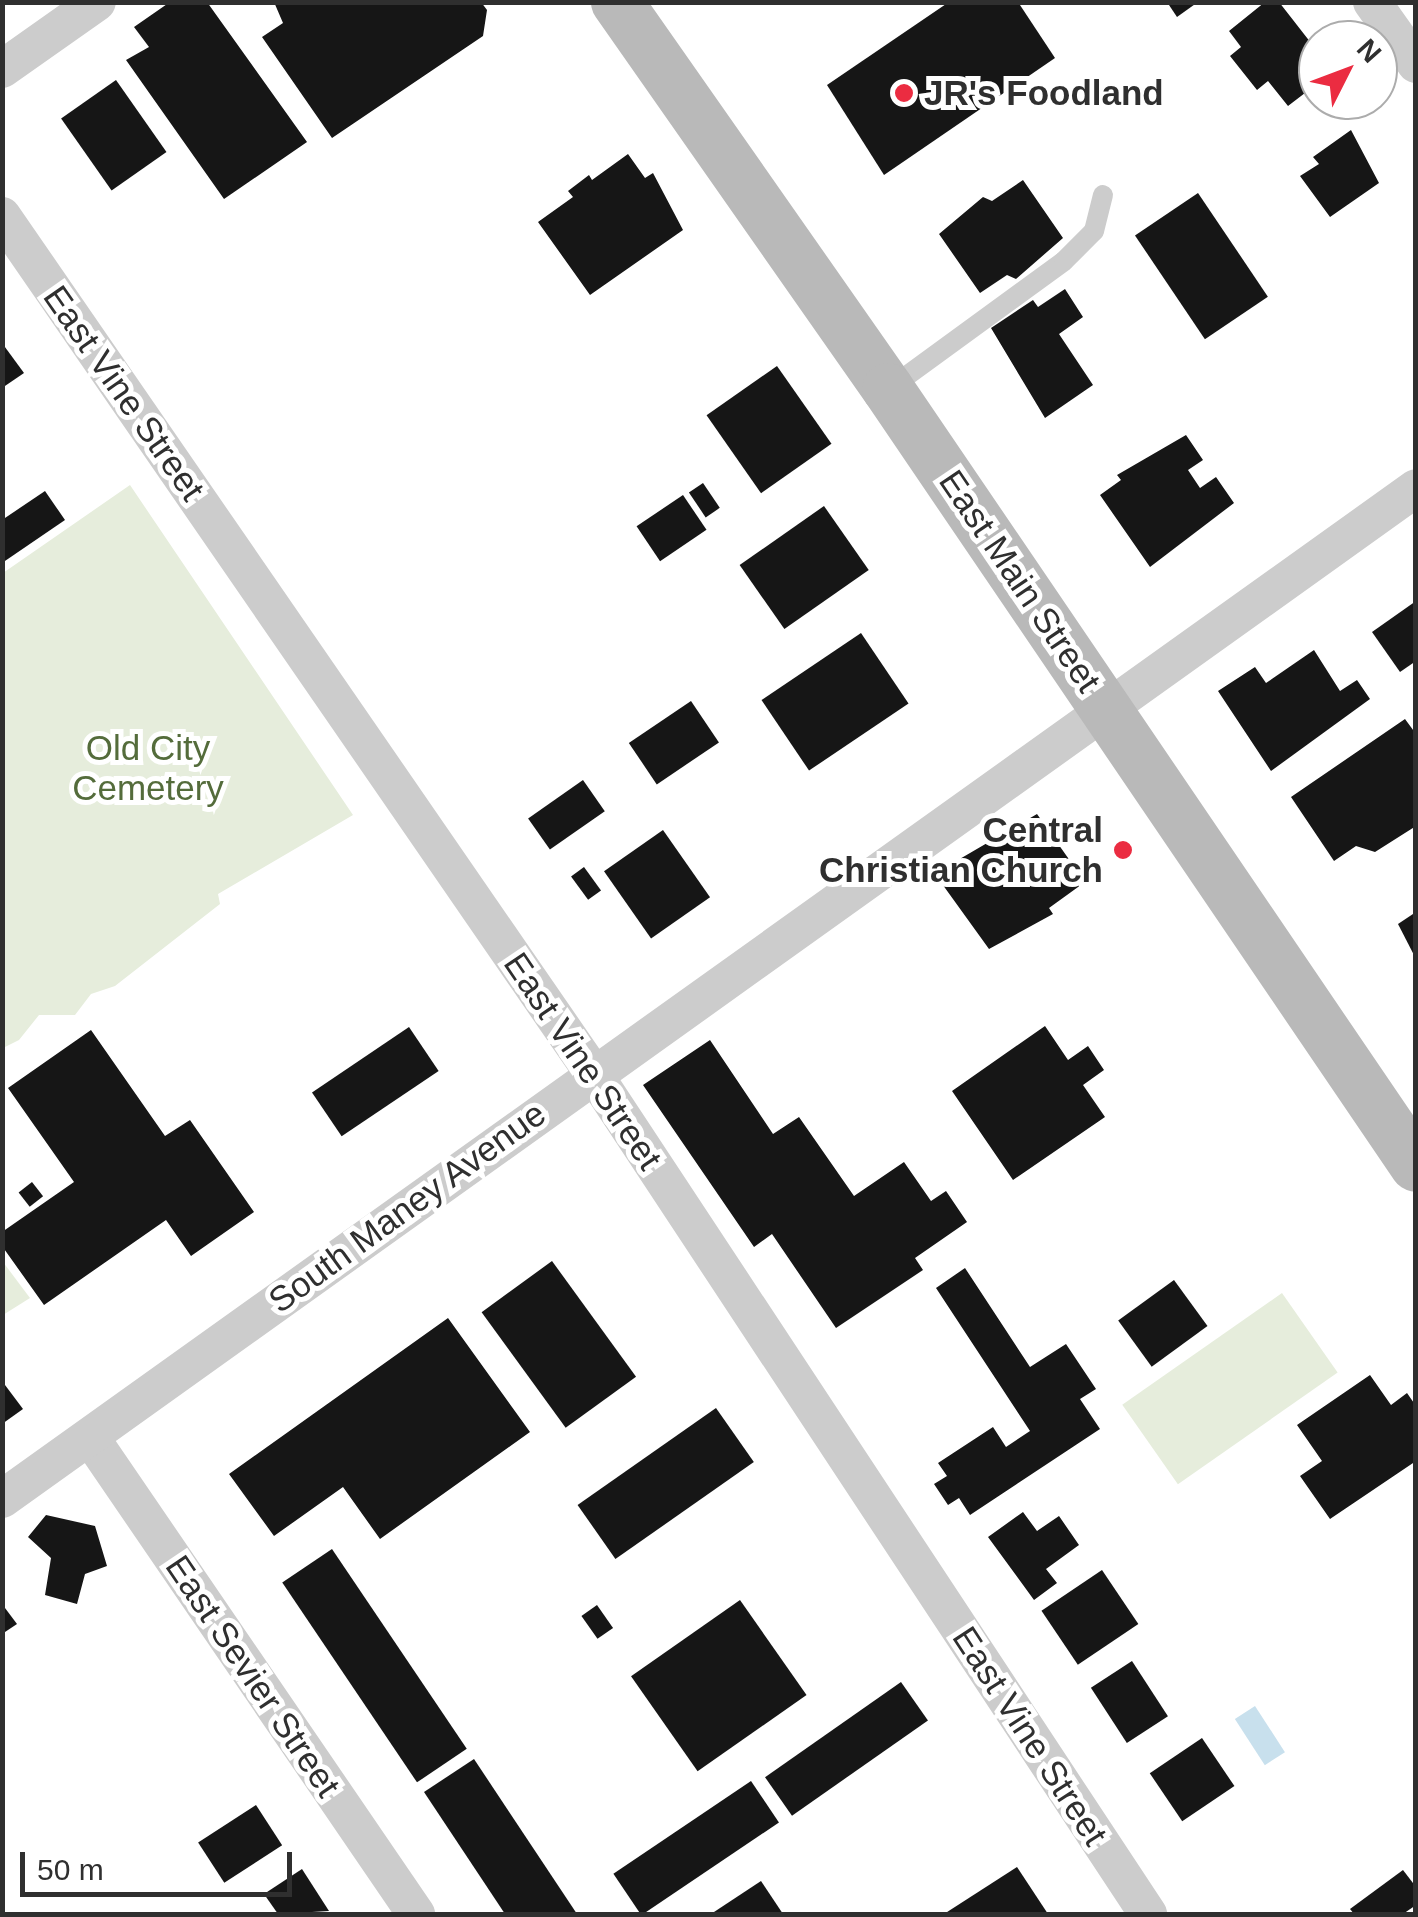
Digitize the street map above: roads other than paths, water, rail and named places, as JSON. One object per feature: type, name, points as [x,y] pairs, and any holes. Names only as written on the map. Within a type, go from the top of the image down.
[{"type":"street","points":[[2,69],[97,2]]},
{"type":"street","name":"East Main Street","points":[[617,2],[1106,706],[1416,1166]]},
{"type":"street","points":[[1372,2],[1416,64]]},
{"type":"street","name":"East Vine Street","points":[[2,216],[593,1073],[1148,1914]]},
{"type":"street","name":"South Maney Avenue","points":[[2,1500],[593,1073],[1416,488]]},
{"type":"street","name":"East Sevier Street","points":[[90,1437],[416,1914]]},
{"type":"lane","points":[[888,389],[1064,261],[1094,231],[1103,195]]},
{"type":"water","points":[[1255,1706],[1285,1752],[1265,1765],[1235,1719]]},
{"type":"place","name":"JR's Foodland","points":[[904,93]]},
{"type":"place","name":"Central Christian Church","points":[[1123,850]]},
{"type":"park label","name":"Old City Cemetery","points":[[148,768]]}]
